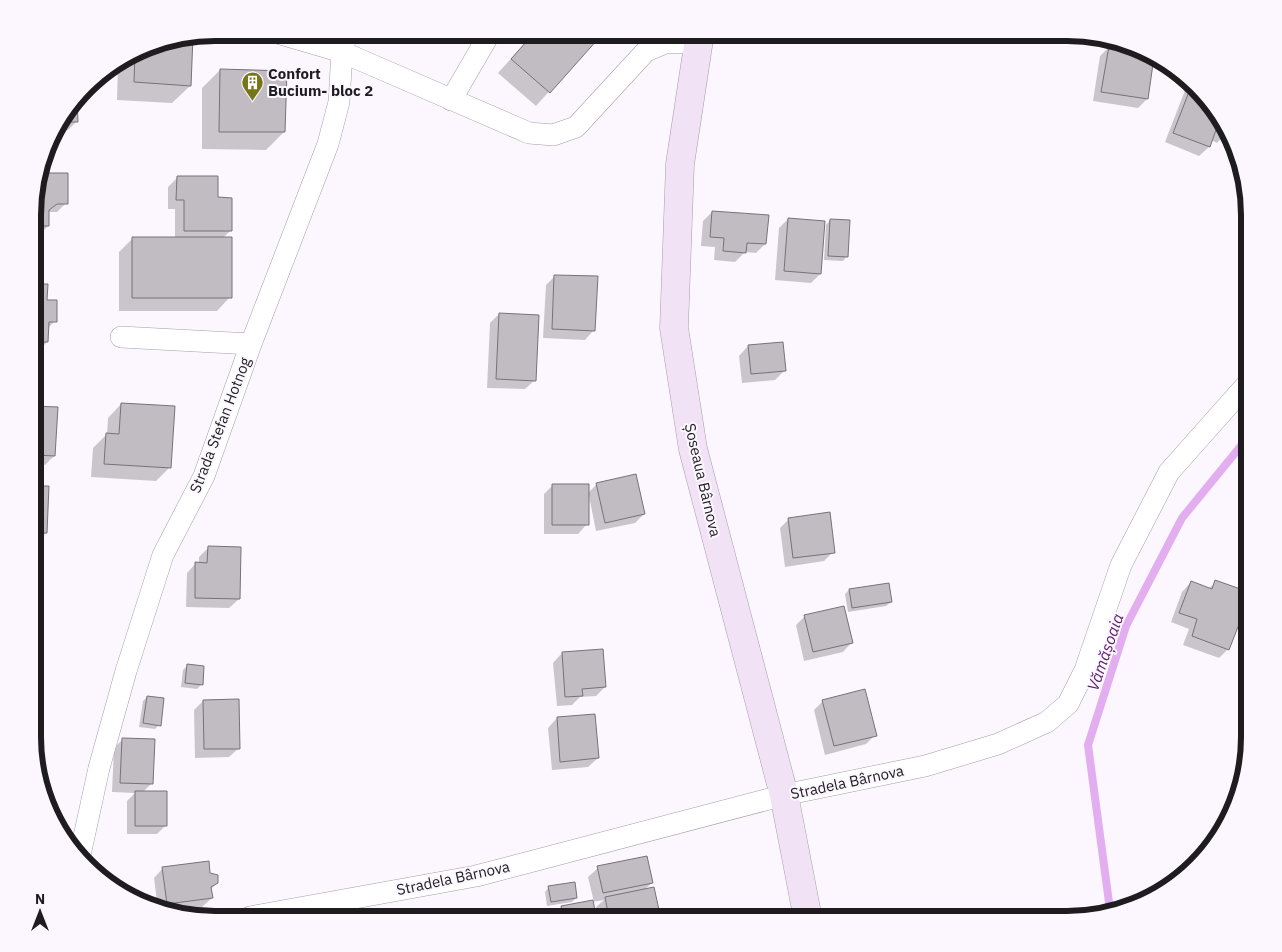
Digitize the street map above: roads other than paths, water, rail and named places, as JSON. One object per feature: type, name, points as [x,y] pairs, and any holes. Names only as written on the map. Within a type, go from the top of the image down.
[{"type":"main road","name":"Șoseaua Bârnova","points":[[697,42],[680,164],[674,328],[693,449],[784,795],[806,911]]},
{"type":"street","points":[[344,42],[451,100],[529,133],[553,135],[576,127],[646,51],[670,42]]},
{"type":"street","name":"Strada Stefan Hotnog","points":[[82,848],[99,768],[163,555],[204,476],[251,344],[328,144],[339,102],[344,42]]},
{"type":"street","points":[[451,100],[485,42]]},
{"type":"street","points":[[121,337],[251,344]]},
{"type":"street","name":"Stradela Bârnova","points":[[288,910],[476,876],[784,795],[926,766],[998,744],[1047,722],[1068,704],[1085,670],[1121,565],[1169,472],[1240,392]]},
{"type":"waterway","name":"Vămășoaia","points":[[1109,905],[1088,745],[1126,626],[1182,518],[1240,447]]},
{"type":"place","name":"Confort Bucium- bloc 2","points":[[252,101]]}]
